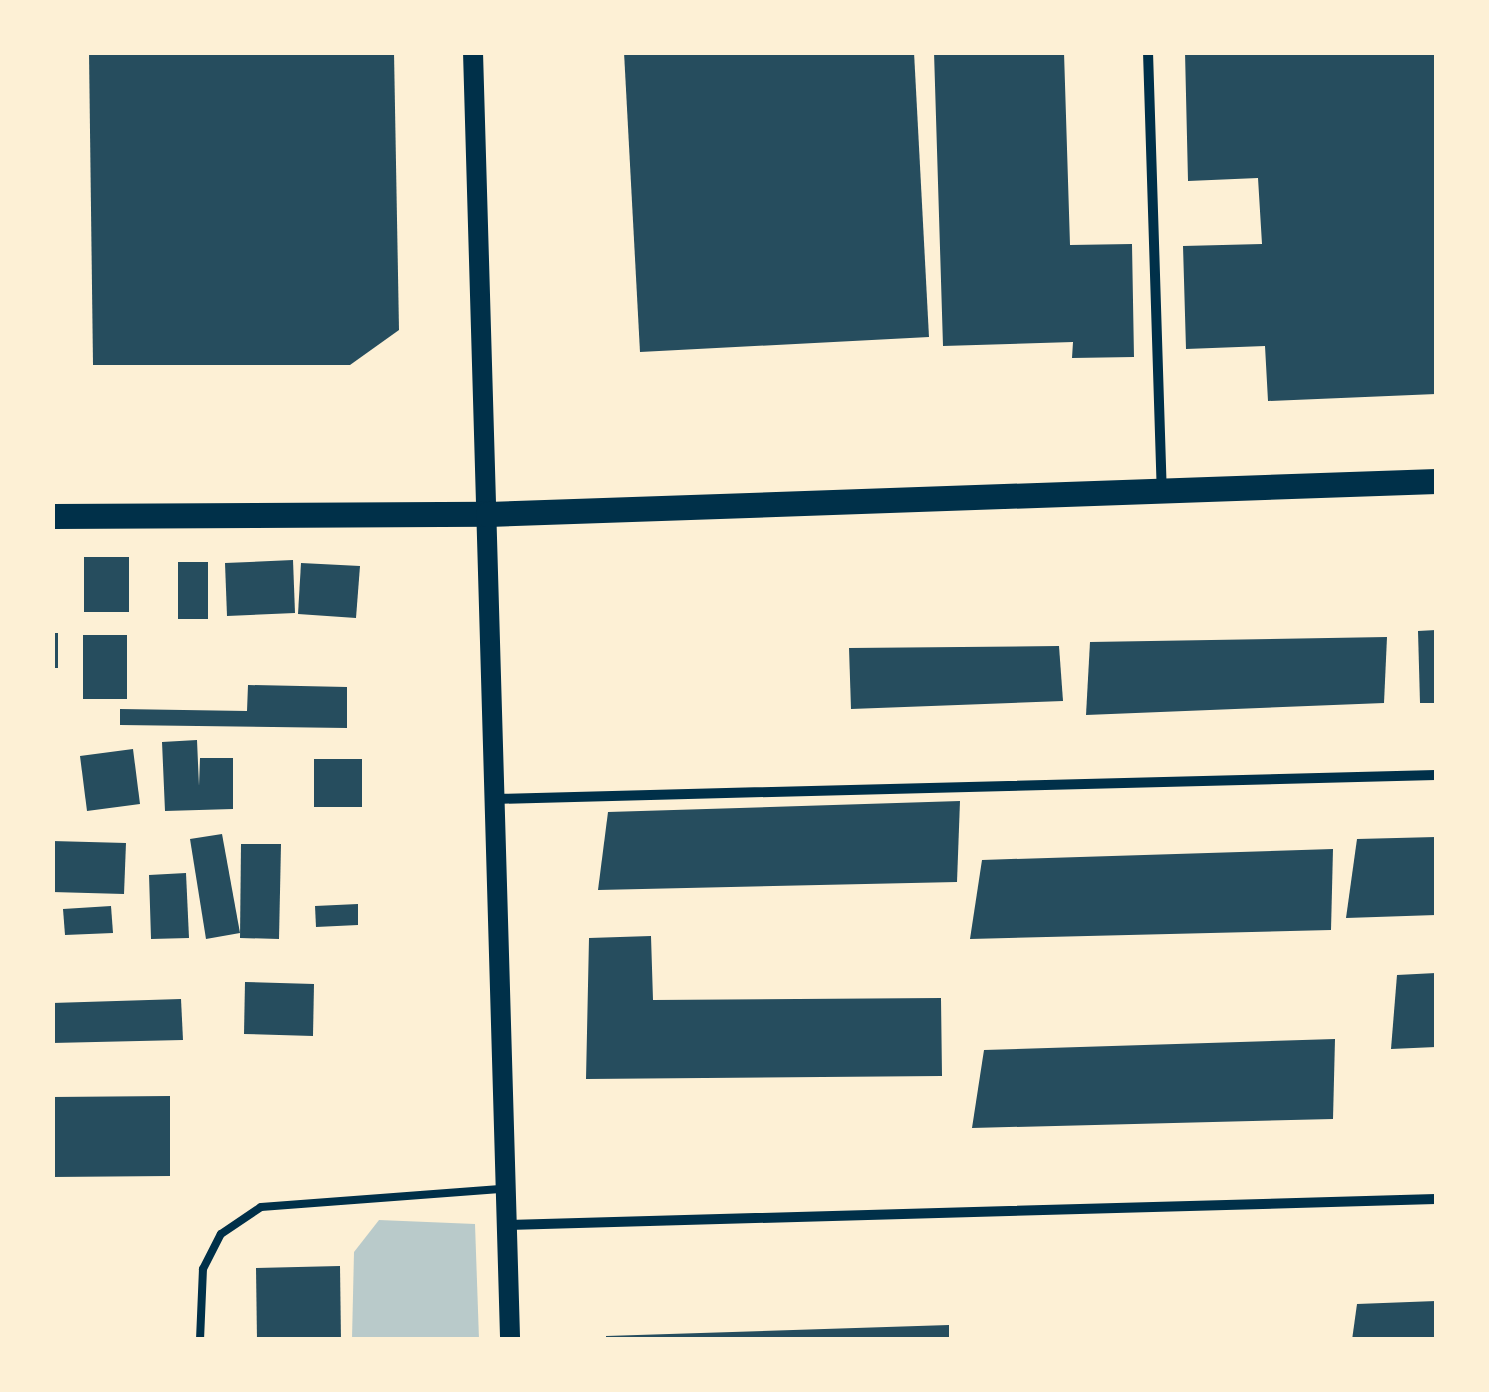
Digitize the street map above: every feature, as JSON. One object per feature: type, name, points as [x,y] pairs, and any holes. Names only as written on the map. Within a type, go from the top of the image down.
[{"type":"main road","points":[[473,52],[510,1340]]},
{"type":"main road","points":[[52,516],[488,514],[1436,480]]},
{"type":"street","points":[[1148,52],[1162,490]]},
{"type":"street","points":[[494,798],[1436,775]]},
{"type":"street","points":[[508,1225],[1436,1199]]},
{"type":"lane","points":[[200,1340],[203,1270],[221,1234],[261,1208],[505,1189]]},
{"type":"shaded area","points":[[379,1220],[475,1224],[479,1339],[352,1339],[354,1252]]},
{"type":"building","points":[[89,52],[394,52],[399,330],[350,365],[93,365]]},
{"type":"building","points":[[624,52],[914,52],[929,337],[640,352]]},
{"type":"building","points":[[934,52],[1064,52],[1070,245],[1132,244],[1134,357],[1072,358],[1073,342],[943,346]]},
{"type":"building","points":[[1185,52],[1436,52],[1436,394],[1268,401],[1265,346],[1186,349],[1183,246],[1262,244],[1258,178],[1188,181]]},
{"type":"building","points":[[84,557],[129,557],[129,612],[84,612]]},
{"type":"building","points":[[293,560],[295,613],[227,616],[225,563]]},
{"type":"building","points":[[178,562],[208,562],[208,619],[178,619]]},
{"type":"building","points":[[301,563],[360,566],[356,618],[298,614]]},
{"type":"building","points":[[1436,630],[1436,703],[1420,703],[1418,631]]},
{"type":"building","points":[[52,633],[58,633],[58,668],[52,668]]},
{"type":"building","points":[[83,635],[127,635],[127,699],[83,699]]},
{"type":"building","points":[[1387,637],[1384,703],[1086,715],[1090,642]]},
{"type":"building","points":[[1059,646],[1063,701],[851,709],[849,648]]},
{"type":"building","points":[[248,685],[347,687],[347,728],[120,725],[120,709],[247,711]]},
{"type":"building","points":[[197,740],[199,786],[200,758],[233,758],[233,809],[165,811],[162,742]]},
{"type":"building","points":[[133,749],[140,804],[87,811],[80,756]]},
{"type":"building","points":[[314,759],[362,759],[362,807],[314,807]]},
{"type":"building","points":[[960,801],[957,882],[598,890],[608,812]]},
{"type":"building","points":[[222,834],[240,933],[206,939],[190,839]]},
{"type":"building","points":[[1436,837],[1436,915],[1346,918],[1357,839]]},
{"type":"building","points":[[52,841],[126,843],[124,894],[52,892]]},
{"type":"building","points":[[241,844],[281,844],[279,939],[240,938]]},
{"type":"building","points":[[1333,849],[1331,930],[970,939],[982,860]]},
{"type":"building","points":[[186,873],[189,938],[151,939],[149,875]]},
{"type":"building","points":[[358,904],[358,925],[316,927],[315,906]]},
{"type":"building","points":[[111,906],[113,933],[65,935],[63,909]]},
{"type":"building","points":[[651,936],[653,1000],[941,998],[942,1076],[586,1079],[589,938]]},
{"type":"building","points":[[1436,973],[1436,1047],[1391,1049],[1397,975]]},
{"type":"building","points":[[245,982],[314,984],[313,1036],[244,1034]]},
{"type":"building","points":[[181,999],[183,1040],[52,1043],[52,1003]]},
{"type":"building","points":[[1335,1039],[1333,1119],[972,1128],[984,1050]]},
{"type":"building","points":[[170,1096],[170,1176],[52,1177],[52,1097]]},
{"type":"building","points":[[340,1266],[341,1340],[257,1340],[256,1268]]},
{"type":"building","points":[[1436,1301],[1436,1340],[1352,1340],[1357,1304]]},
{"type":"building","points":[[949,1325],[949,1340],[606,1340],[606,1336]]}]
